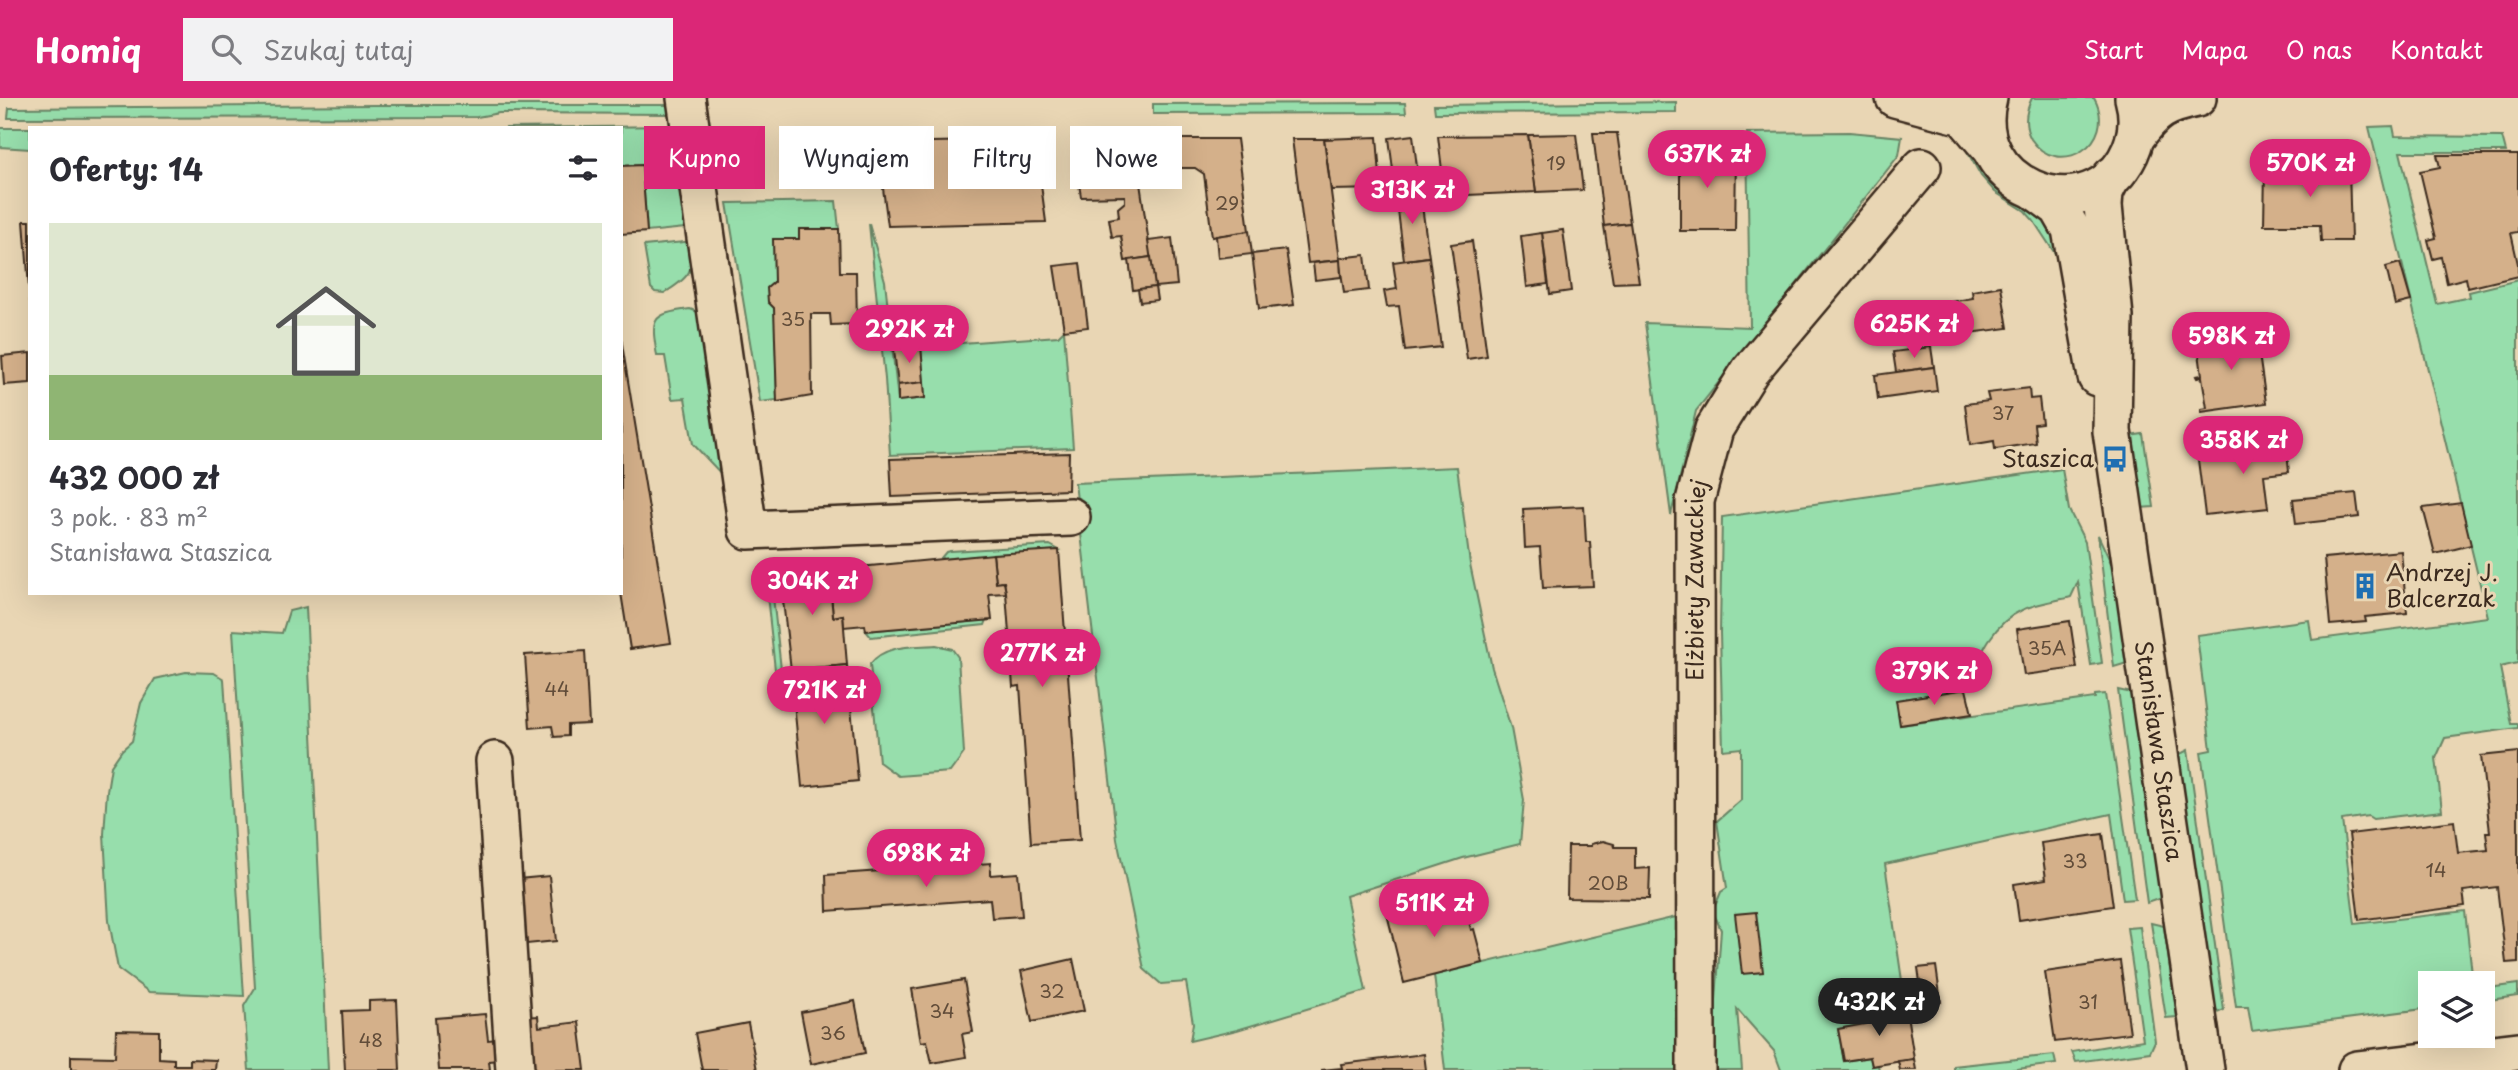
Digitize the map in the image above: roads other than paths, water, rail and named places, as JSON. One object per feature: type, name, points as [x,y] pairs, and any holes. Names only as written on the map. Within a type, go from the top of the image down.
[{"type":"street","points":[[686,98],[748,530],[1071,517]]},
{"type":"street","name":"Stanisława Staszica","points":[[1895,98],[1962,116],[2014,180],[2059,208],[2071,229],[2096,372],[2112,431],[2205,1070]]},
{"type":"street","points":[[1988,98],[1984,111],[1986,137],[1991,149]]},
{"type":"street","points":[[2037,192],[2062,196],[2088,191],[2121,168],[2132,150],[2135,138],[2137,109],[2134,98]]},
{"type":"street","points":[[2135,138],[2147,121],[2162,107],[2197,98]]},
{"type":"street","name":"Elżbiety Zawackiej","points":[[1696,1070],[1695,501],[1714,429],[1750,371],[1922,167]]},
{"type":"street","name":"Stanisława Staszica","points":[[2112,176],[2104,192],[2104,206],[2114,317],[2112,431]]},
{"type":"street","points":[[495,761],[515,1070]]},
{"type":"street","points":[[2357,1070],[2442,1065],[2518,1051]]},
{"type":"place","name":"Staszica","points":[[2115,459]]},
{"type":"place","name":"Andrzej J. Balcerzak","points":[[2365,586]]}]
